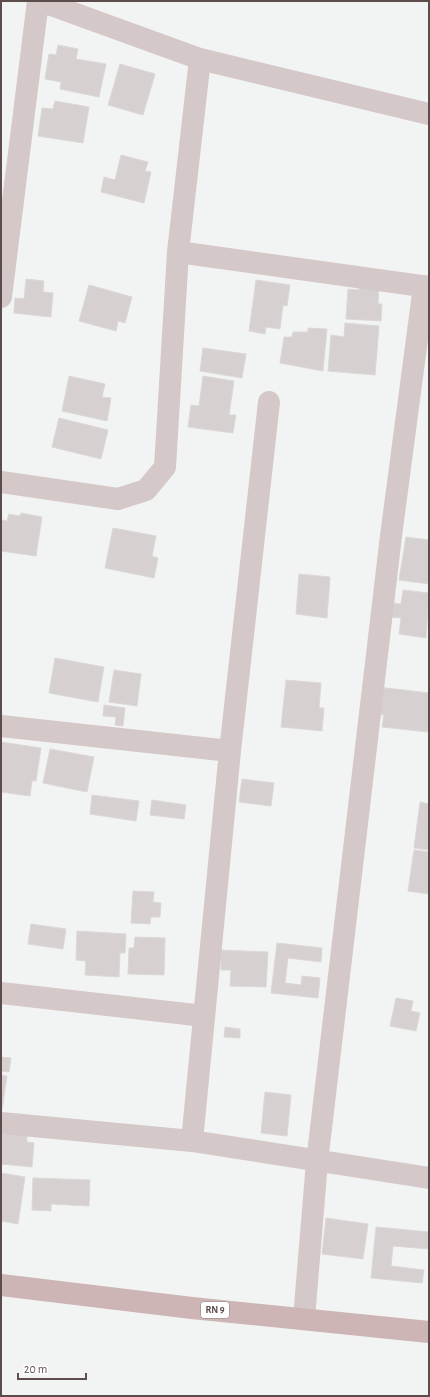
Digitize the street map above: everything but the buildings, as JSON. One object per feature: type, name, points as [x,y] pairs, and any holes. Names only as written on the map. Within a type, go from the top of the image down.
[{"type":"main road","name":"RN 9","points":[[1,1285],[192,1308],[304,1318],[429,1332]]},
{"type":"street","points":[[1,297],[39,1],[200,59],[429,114]]},
{"type":"street","points":[[1,482],[118,499],[146,490],[165,467],[178,252],[200,59]]},
{"type":"street","points":[[178,252],[426,286],[391,536],[317,1162],[304,1318]]},
{"type":"street","points":[[192,1141],[230,751],[269,402]]},
{"type":"street","points":[[1,726],[230,751]]},
{"type":"street","points":[[1,993],[204,1016]]},
{"type":"street","points":[[1,1123],[192,1141],[317,1162],[429,1178]]}]
